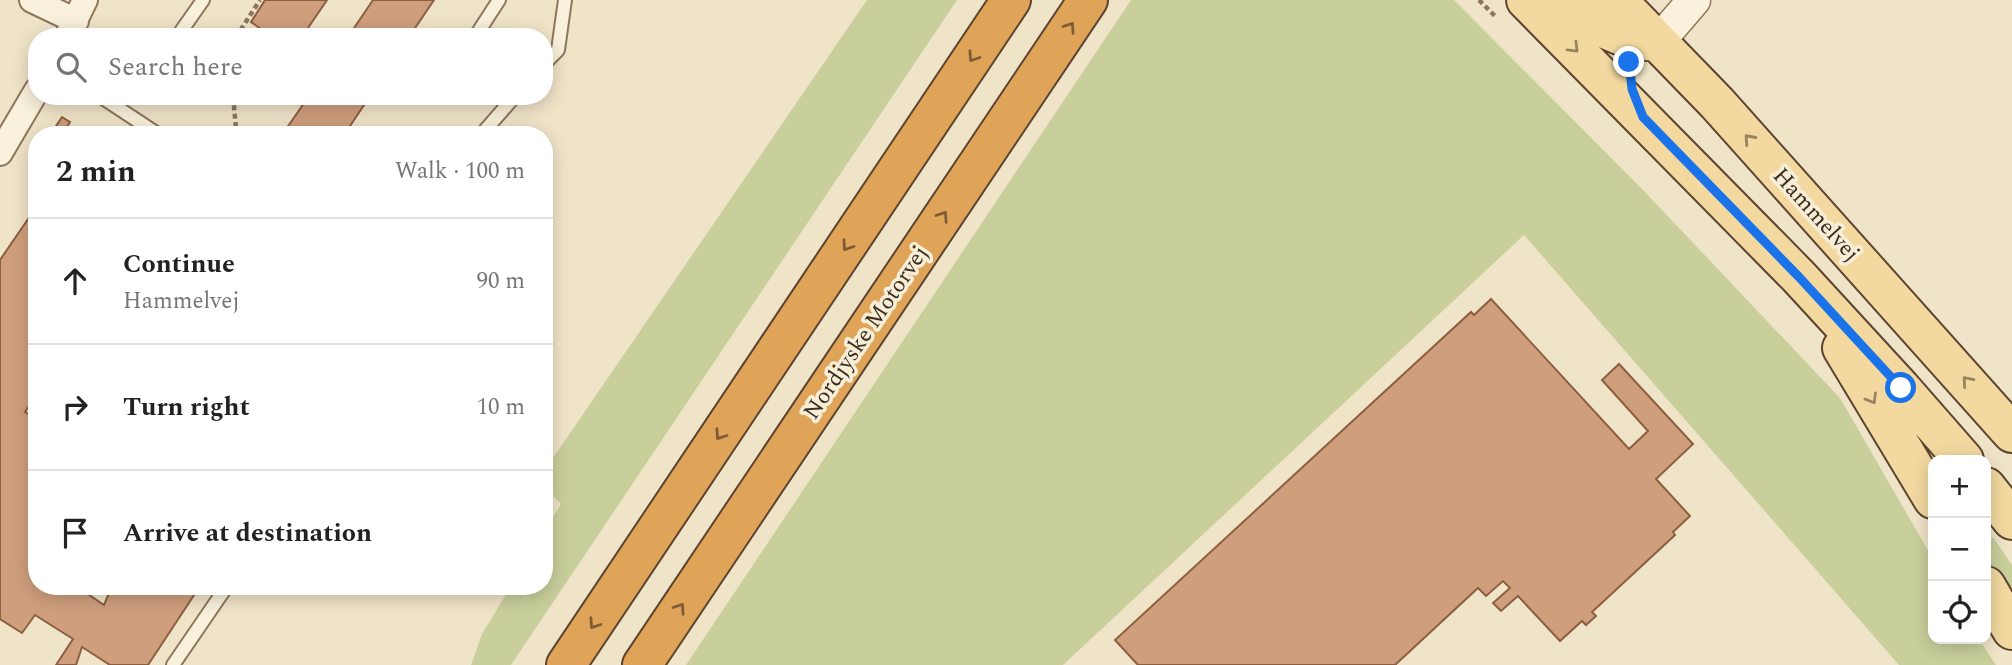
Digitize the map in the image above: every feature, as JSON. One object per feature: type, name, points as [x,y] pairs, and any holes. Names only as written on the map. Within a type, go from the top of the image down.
[{"type":"highway","points":[[566,665],[1011,0]]},
{"type":"highway","name":"Nordjyske Motorvej","points":[[642,665],[1088,0]]},
{"type":"main road","points":[[1526,0],[1799,277],[1960,455]]},
{"type":"main road","name":"Hammelvej","points":[[1569,0],[1607,31],[1639,20],[1717,103],[2012,433]]},
{"type":"main road","points":[[1639,20],[1629,62],[1632,89],[1643,117]]},
{"type":"main road","points":[[1799,277],[1928,491]]},
{"type":"main road","points":[[1991,493],[2012,520]]},
{"type":"main road","points":[[1991,594],[2012,630]]},
{"type":"street","points":[[32,0],[76,19]]},
{"type":"street","points":[[1639,20],[1694,0]]},
{"type":"street","points":[[0,153],[28,105]]},
{"type":"lane","points":[[183,28],[203,0]]},
{"type":"lane","points":[[481,28],[499,0]]},
{"type":"lane","points":[[553,55],[558,50],[565,0]]},
{"type":"lane","points":[[114,105],[145,126]]},
{"type":"lane","points":[[489,126],[507,105]]},
{"type":"lane","points":[[173,665],[221,595]]},
{"type":"path","points":[[242,28],[260,0]]},
{"type":"path","points":[[234,105],[236,126]]},
{"type":"green space","points":[[867,0],[957,0],[511,665],[471,665],[482,634],[506,595],[553,595],[553,517],[561,504],[553,496],[553,458]]},
{"type":"green space","points":[[1131,0],[1454,0],[1644,191],[1840,398],[1928,550],[1928,644],[1982,644],[1996,665],[1899,665],[1524,235],[1063,665],[686,665]]},
{"type":"green space","points":[[1993,537],[2012,565],[2012,605],[1991,569]]},
{"type":"building","points":[[265,0],[327,0],[308,28],[259,28],[251,22]]},
{"type":"building","points":[[373,0],[434,0],[415,28],[354,28]]},
{"type":"building","points":[[303,105],[364,105],[350,126],[288,126]]},
{"type":"building","points":[[62,117],[70,122],[68,126],[56,126]]},
{"type":"building","points":[[28,219],[28,408],[25,412],[28,414],[28,595],[89,595],[104,605],[108,595],[194,595],[148,665],[110,665],[82,647],[76,665],[56,665],[73,639],[35,615],[22,633],[0,619],[0,260]]},
{"type":"building","points":[[1491,299],[1629,449],[1648,431],[1602,380],[1619,364],[1693,444],[1656,479],[1690,516],[1673,532],[1675,535],[1592,612],[1596,616],[1586,625],[1582,621],[1560,641],[1518,596],[1501,611],[1493,603],[1510,588],[1503,581],[1486,596],[1478,588],[1395,665],[1138,665],[1115,640],[1471,312],[1474,315]]},
{"type":"route","points":[[1629,62],[1632,89],[1643,117],[1799,277],[1901,388]]}]
